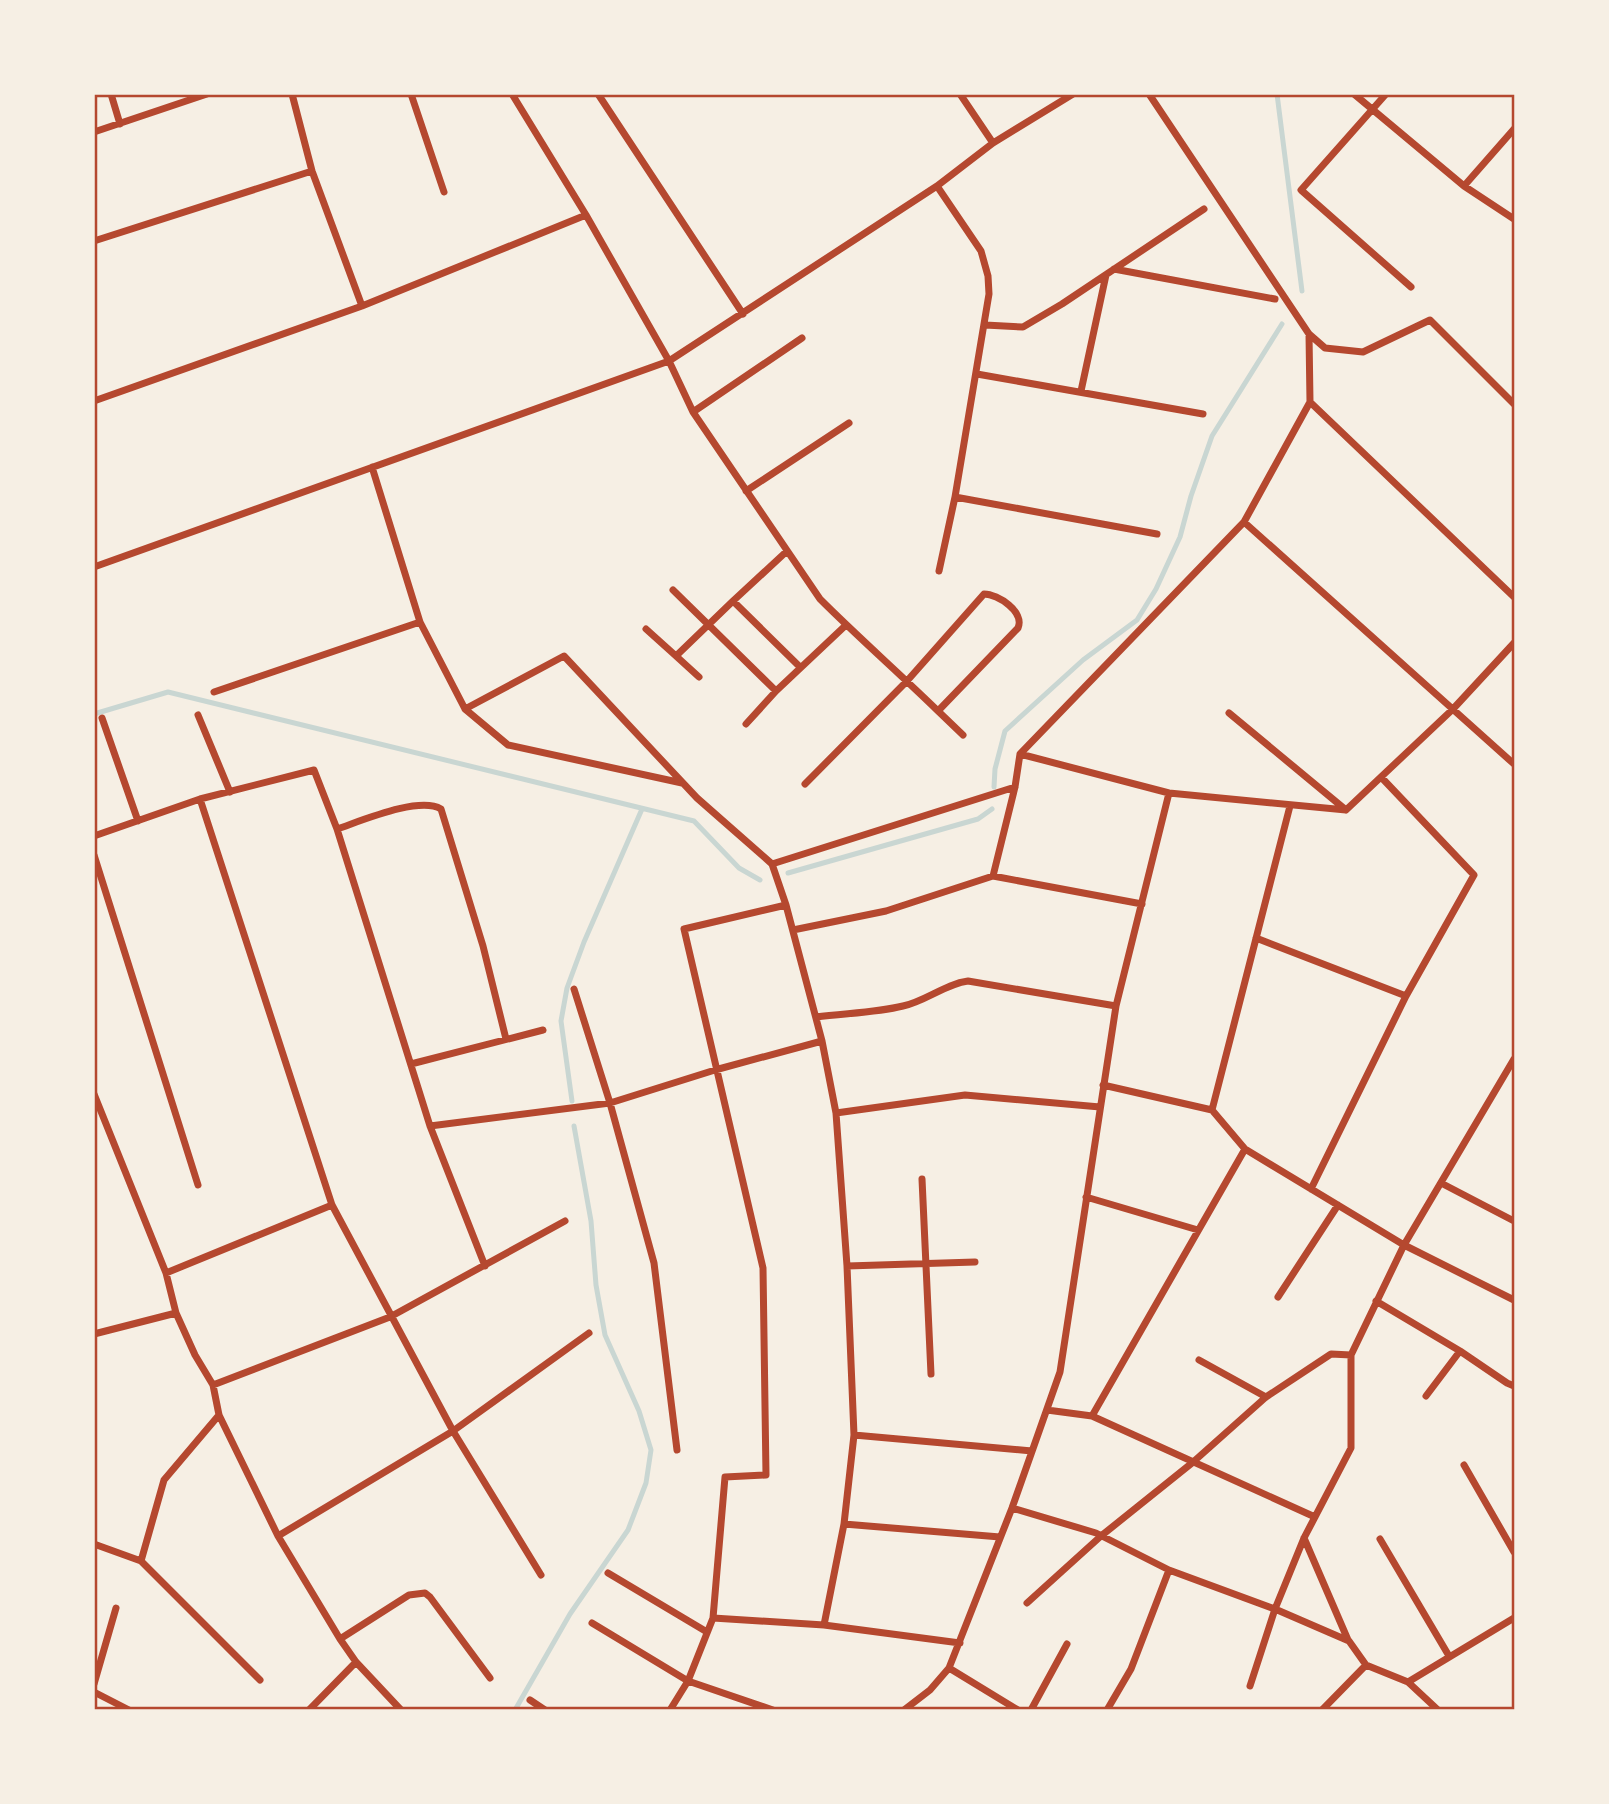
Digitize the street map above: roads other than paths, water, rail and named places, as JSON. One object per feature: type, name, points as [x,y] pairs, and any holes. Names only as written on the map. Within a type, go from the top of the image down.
[{"type":"street","points":[[111,94],[120,124]]},
{"type":"street","points":[[94,132],[207,94]]},
{"type":"street","points":[[292,94],[312,171],[362,306]]},
{"type":"street","points":[[411,94],[444,192]]},
{"type":"street","points":[[512,94],[586,215],[669,361],[693,412],[820,599],[963,735]]},
{"type":"street","points":[[598,94],[743,314]]},
{"type":"street","points":[[960,94],[993,144]]},
{"type":"street","points":[[94,567],[669,361],[937,186],[993,144],[1073,94]]},
{"type":"street","points":[[1149,94],[1309,334],[1325,348],[1363,352],[1430,320],[1514,404]]},
{"type":"street","points":[[1354,94],[1464,186],[1514,219]]},
{"type":"street","points":[[1386,94],[1301,190],[1411,287]]},
{"type":"street","points":[[1464,186],[1514,130]]},
{"type":"street","points":[[94,241],[312,171]]},
{"type":"street","points":[[937,186],[981,251],[988,276],[989,294],[955,497],[939,571]]},
{"type":"street","points":[[985,325],[1023,327],[1204,209]]},
{"type":"street","points":[[94,401],[362,306],[586,215]]},
{"type":"street","points":[[1113,269],[1275,299]]},
{"type":"street","points":[[1081,391],[1105,275]]},
{"type":"street","points":[[993,876],[1015,788],[1020,754],[1244,522],[1310,402],[1309,334]]},
{"type":"street","points":[[693,412],[803,338]]},
{"type":"street","points":[[977,374],[1203,414]]},
{"type":"street","points":[[1310,402],[1514,597]]},
{"type":"street","points":[[746,491],[849,423]]},
{"type":"street","points":[[372,467],[420,622],[465,709],[508,746],[682,783]]},
{"type":"street","points":[[955,497],[1157,534]]},
{"type":"street","points":[[1244,522],[1514,764]]},
{"type":"street","points":[[676,656],[787,551]]},
{"type":"street","points":[[673,590],[776,691]]},
{"type":"street","points":[[804,785],[907,681],[984,594],[997,596],[1019,616],[1021,622],[1018,628],[938,710]]},
{"type":"street","points":[[733,600],[800,667]]},
{"type":"street","points":[[215,692],[420,622]]},
{"type":"street","points":[[746,724],[800,667],[846,625]]},
{"type":"street","points":[[646,629],[699,677]]},
{"type":"street","points":[[1020,754],[1170,793],[1346,810],[1453,709],[1512,648]]},
{"type":"street","points":[[465,709],[564,656],[682,783],[772,864],[786,905],[816,1017],[836,1113],[847,1266],[854,1435],[844,1524],[824,1625]]},
{"type":"street","points":[[1229,713],[1346,810]]},
{"type":"street","points":[[198,715],[230,792]]},
{"type":"street","points":[[102,718],[138,821]]},
{"type":"street","points":[[94,836],[200,799],[314,770],[337,829],[430,1126],[485,1266]]},
{"type":"street","points":[[1311,1189],[1406,996],[1474,875],[1381,778]]},
{"type":"street","points":[[772,864],[1015,788]]},
{"type":"street","points":[[904,1710],[930,1690],[949,1668],[1012,1508],[1060,1372],[1116,1006],[1170,793]]},
{"type":"street","points":[[200,799],[332,1205],[453,1431],[541,1575]]},
{"type":"street","points":[[337,829],[411,806],[435,806],[441,810],[482,946],[506,1040]]},
{"type":"street","points":[[1212,1110],[1290,806]]},
{"type":"street","points":[[94,855],[198,1185]]},
{"type":"street","points":[[793,930],[886,911],[993,876],[1142,904]]},
{"type":"street","points":[[670,1710],[688,1681],[713,1618],[725,1477],[766,1475],[763,1268],[684,929],[786,905]]},
{"type":"street","points":[[1256,938],[1406,996]]},
{"type":"street","points":[[816,1017],[903,1007],[947,987],[968,981],[1116,1006]]},
{"type":"street","points":[[574,989],[610,1103],[654,1263],[677,1450]]},
{"type":"street","points":[[411,1065],[543,1030]]},
{"type":"street","points":[[430,1126],[610,1103],[715,1070],[822,1041]]},
{"type":"street","points":[[1250,1686],[1275,1609],[1304,1538],[1351,1448],[1351,1355],[1404,1245],[1514,1059]]},
{"type":"street","points":[[1103,1085],[1212,1110],[1245,1149],[1404,1245],[1514,1300]]},
{"type":"street","points":[[94,1094],[166,1273],[176,1313],[195,1355],[213,1385],[219,1415],[278,1536],[356,1662],[401,1710]]},
{"type":"street","points":[[836,1113],[965,1095],[1100,1108]]},
{"type":"street","points":[[1092,1416],[1245,1149]]},
{"type":"street","points":[[922,1179],[931,1374]]},
{"type":"street","points":[[1441,1183],[1514,1220]]},
{"type":"street","points":[[1086,1197],[1198,1230]]},
{"type":"street","points":[[166,1273],[332,1205]]},
{"type":"street","points":[[1278,1297],[1338,1205]]},
{"type":"street","points":[[213,1385],[390,1317],[565,1221]]},
{"type":"street","points":[[847,1266],[975,1262]]},
{"type":"street","points":[[1376,1301],[1514,1386]]},
{"type":"street","points":[[94,1334],[176,1313]]},
{"type":"street","points":[[278,1536],[453,1431],[589,1334]]},
{"type":"street","points":[[1426,1396],[1460,1351]]},
{"type":"street","points":[[1027,1603],[1101,1536],[1192,1463],[1266,1397],[1331,1354],[1351,1355]]},
{"type":"street","points":[[1199,1360],[1266,1397]]},
{"type":"street","points":[[1047,1410],[1092,1416],[1315,1517]]},
{"type":"street","points":[[141,1561],[164,1480],[219,1415]]},
{"type":"street","points":[[854,1435],[1032,1451]]},
{"type":"street","points":[[1465,1465],[1514,1552]]},
{"type":"street","points":[[1012,1508],[1101,1536],[1169,1570],[1275,1609],[1349,1641]]},
{"type":"street","points":[[844,1524],[1000,1537]]},
{"type":"street","points":[[1304,1538],[1349,1641],[1366,1665],[1408,1682],[1434,1708]]},
{"type":"street","points":[[1380,1539],[1449,1656]]},
{"type":"street","points":[[94,1544],[141,1561],[260,1680]]},
{"type":"street","points":[[1107,1710],[1131,1669],[1169,1570]]},
{"type":"street","points":[[608,1573],[707,1632]]},
{"type":"street","points":[[340,1639],[409,1595],[425,1593],[490,1678]]},
{"type":"street","points":[[94,1684],[116,1608]]},
{"type":"street","points":[[713,1618],[824,1625],[960,1643]]},
{"type":"street","points":[[1408,1682],[1514,1618]]},
{"type":"street","points":[[592,1623],[688,1681],[773,1710]]},
{"type":"street","points":[[1031,1710],[1067,1643]]},
{"type":"street","points":[[309,1710],[356,1662]]},
{"type":"street","points":[[1322,1710],[1366,1665]]},
{"type":"street","points":[[949,1668],[1018,1710]]},
{"type":"street","points":[[94,1692],[129,1710]]},
{"type":"street","points":[[530,1700],[545,1710]]},
{"type":"waterway","points":[[1277,94],[1302,291]]},
{"type":"waterway","points":[[994,787],[995,769],[1005,731],[1083,660],[1137,620],[1156,589],[1180,537],[1212,436],[1282,324]]},
{"type":"waterway","points":[[94,714],[168,692],[694,821],[739,868],[760,880]]},
{"type":"waterway","points":[[572,1101],[561,1021],[567,988],[642,809]]},
{"type":"waterway","points":[[788,873],[978,819],[992,809]]},
{"type":"waterway","points":[[515,1710],[570,1614],[628,1530],[646,1483],[651,1450],[639,1411],[605,1335],[596,1285],[591,1221],[574,1126]]}]
